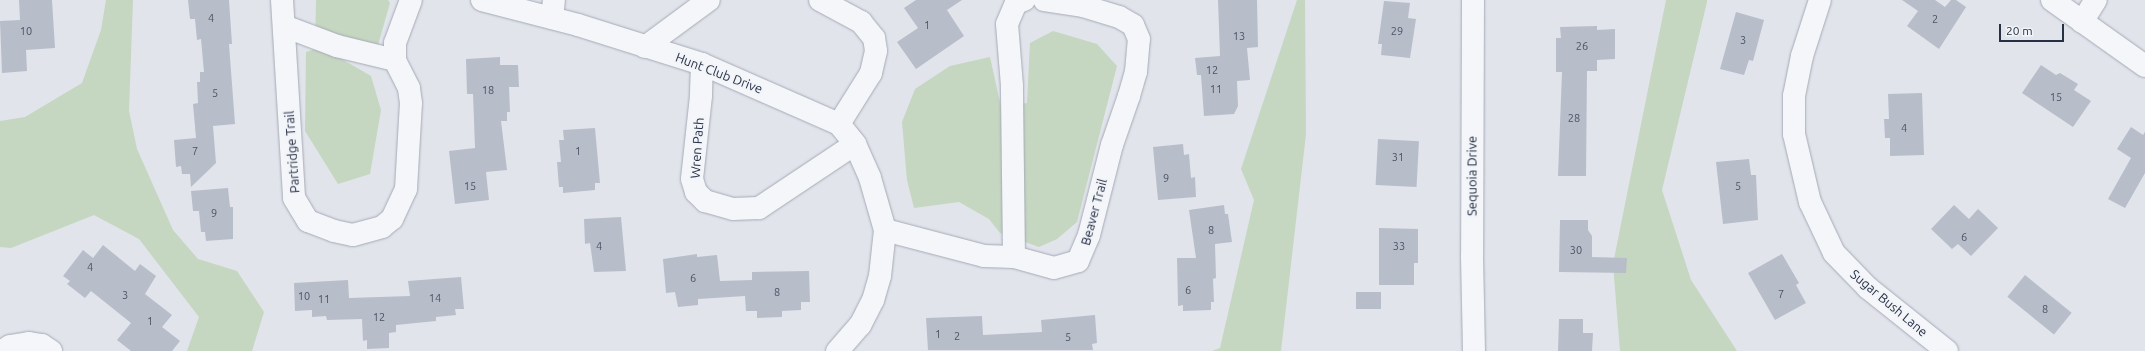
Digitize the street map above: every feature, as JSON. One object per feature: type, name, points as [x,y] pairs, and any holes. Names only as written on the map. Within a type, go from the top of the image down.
[{"type":"street","name":"Partridge Trail","points":[[282,0],[294,198],[308,221],[334,231],[353,235],[382,227],[392,219],[406,189],[411,103],[409,88],[395,60],[395,43],[411,0]]},
{"type":"street","name":"Hunt Club Drive","points":[[482,0],[553,9],[645,47],[702,64],[839,124],[855,144],[870,178],[885,230],[880,276],[873,300],[860,325],[837,351]]},
{"type":"street","points":[[645,47],[709,0]]},
{"type":"street","points":[[820,0],[860,22],[874,38],[876,51],[871,73],[839,124]]},
{"type":"street","points":[[885,230],[984,256],[1014,257],[1012,86],[1007,24],[1016,3],[1024,0]]},
{"type":"street","name":"Beaver Trail","points":[[1014,257],[1054,268],[1078,261],[1089,235],[1112,145],[1129,96],[1139,53],[1139,39],[1133,24],[1103,10],[1044,0]]},
{"type":"street","name":"Sequoia Drive","points":[[1473,0],[1472,256],[1474,351]]},
{"type":"street","name":"Sugar Bush Lane","points":[[1820,0],[1802,56],[1794,96],[1794,134],[1810,202],[1834,253],[1868,288],[1947,351]]},
{"type":"street","points":[[2052,0],[2145,66]]},
{"type":"street","points":[[2082,22],[2096,0]]},
{"type":"street","points":[[284,26],[337,46],[395,60]]},
{"type":"street","name":"Wren Path","points":[[702,64],[702,96],[692,179],[696,192],[705,201],[733,208],[758,208],[855,144]]},
{"type":"street","points":[[2,351],[10,346],[30,343],[42,345],[51,351]]},
{"type":"green space","points":[[106,0],[133,0],[129,111],[137,149],[173,230],[198,259],[237,271],[264,312],[252,351],[187,351],[199,317],[139,239],[94,215],[11,248],[0,247],[0,121],[25,117],[82,83],[101,30]]},
{"type":"green space","points":[[316,0],[388,0],[390,3],[378,45],[340,58],[371,76],[381,110],[370,174],[338,184],[305,131],[306,52],[315,49]]},
{"type":"green space","points":[[1297,0],[1305,0],[1306,134],[1281,351],[1212,351],[1220,348],[1254,200],[1241,169]]},
{"type":"green space","points":[[1666,0],[1707,0],[1707,2],[1662,190],[1691,280],[1737,351],[1620,351],[1613,264]]},
{"type":"green space","points":[[1053,31],[1097,44],[1117,66],[1077,222],[1057,239],[1039,247],[1000,233],[989,219],[959,202],[914,208],[907,180],[902,122],[915,89],[950,66],[990,57],[1001,107],[1027,103],[1030,43]]},
{"type":"building","points":[[19,0],[52,0],[55,48],[26,50],[27,71],[2,73],[0,21],[20,20]]},
{"type":"building","points":[[188,0],[229,0],[232,44],[229,44],[235,124],[213,126],[216,163],[191,187],[190,174],[182,174],[181,166],[176,167],[174,140],[196,138],[193,104],[198,103],[197,82],[200,82],[200,72],[204,72],[201,39],[197,40],[195,19],[190,19]]},
{"type":"building","points":[[916,0],[962,0],[947,10],[964,36],[916,69],[897,42],[918,28],[904,8]]},
{"type":"building","points":[[1218,0],[1257,0],[1258,47],[1247,48],[1250,80],[1237,81],[1238,106],[1234,114],[1204,116],[1201,75],[1197,75],[1195,58],[1220,56]]},
{"type":"building","points":[[1902,0],[1935,0],[1945,7],[1951,0],[1956,0],[1966,7],[1939,49],[1907,26],[1918,11]]},
{"type":"building","points":[[1384,1],[1410,3],[1408,18],[1416,19],[1410,58],[1381,55],[1382,44],[1378,44]]},
{"type":"building","points":[[1736,12],[1764,20],[1753,61],[1749,60],[1744,75],[1720,69]]},
{"type":"building","points":[[1597,26],[1597,30],[1615,29],[1615,59],[1597,60],[1597,71],[1587,71],[1586,176],[1558,176],[1562,72],[1556,72],[1556,38],[1561,38],[1560,27]]},
{"type":"building","points":[[500,57],[500,65],[518,65],[519,87],[509,87],[510,112],[507,112],[507,121],[501,121],[507,170],[486,172],[489,200],[455,204],[449,151],[475,148],[473,94],[467,94],[466,59]]},
{"type":"building","points":[[2041,65],[2056,75],[2060,73],[2078,84],[2074,90],[2091,101],[2073,127],[2022,93]]},
{"type":"building","points":[[1922,93],[1924,155],[1890,156],[1890,138],[1885,138],[1884,119],[1889,119],[1888,94]]},
{"type":"building","points":[[2131,127],[2143,135],[2145,132],[2145,173],[2125,208],[2108,199],[2131,158],[2117,149]]},
{"type":"building","points":[[595,128],[600,183],[595,183],[595,190],[563,193],[563,187],[559,187],[557,162],[561,162],[559,140],[564,140],[563,130]]},
{"type":"building","points":[[1378,139],[1419,141],[1417,187],[1376,185]]},
{"type":"building","points":[[1183,144],[1184,155],[1189,154],[1191,178],[1195,177],[1196,197],[1158,200],[1153,147]]},
{"type":"building","points":[[1749,159],[1751,175],[1756,175],[1758,220],[1723,224],[1716,162]]},
{"type":"building","points":[[228,188],[230,207],[233,207],[233,239],[206,241],[205,232],[201,232],[199,211],[193,211],[191,191]]},
{"type":"building","points":[[1224,205],[1225,214],[1228,214],[1232,242],[1215,244],[1216,278],[1213,279],[1214,302],[1211,302],[1211,310],[1183,311],[1183,305],[1178,306],[1177,258],[1196,258],[1189,210]]},
{"type":"building","points":[[1954,205],[1969,219],[1978,209],[1998,228],[1971,256],[1958,244],[1952,249],[1931,229]]},
{"type":"building","points":[[621,217],[626,271],[594,272],[590,243],[585,244],[584,219]]},
{"type":"building","points":[[1560,220],[1588,220],[1588,230],[1592,236],[1592,257],[1627,258],[1626,273],[1559,272]]},
{"type":"building","points":[[1379,228],[1418,229],[1418,263],[1414,263],[1414,285],[1379,285]]},
{"type":"building","points":[[103,245],[135,271],[140,264],[156,276],[145,294],[172,315],[162,327],[180,341],[172,351],[131,351],[117,340],[131,323],[91,291],[85,298],[67,284],[70,281],[63,276],[83,250],[93,258]]},
{"type":"building","points":[[697,254],[697,257],[717,255],[720,281],[752,280],[752,272],[809,271],[810,302],[801,302],[801,310],[782,311],[782,317],[757,318],[757,311],[746,311],[745,296],[698,299],[698,305],[678,307],[675,292],[666,293],[663,259]]},
{"type":"building","points":[[1782,254],[1799,283],[1796,285],[1806,303],[1775,320],[1748,273]]},
{"type":"building","points":[[2025,275],[2072,313],[2054,335],[2007,297]]},
{"type":"building","points":[[461,277],[464,309],[455,309],[456,315],[436,317],[436,321],[396,325],[396,332],[389,333],[389,348],[367,349],[367,340],[363,341],[362,319],[327,320],[326,316],[312,317],[312,310],[295,311],[294,283],[348,280],[349,298],[410,296],[408,281]]},
{"type":"building","points":[[1356,292],[1381,292],[1381,309],[1356,309]]},
{"type":"building","points":[[1095,315],[1097,343],[1092,344],[1093,350],[928,350],[926,318],[982,316],[983,335],[1042,332],[1041,320]]},
{"type":"building","points":[[1559,319],[1583,319],[1583,333],[1593,333],[1592,351],[1558,351]]}]
